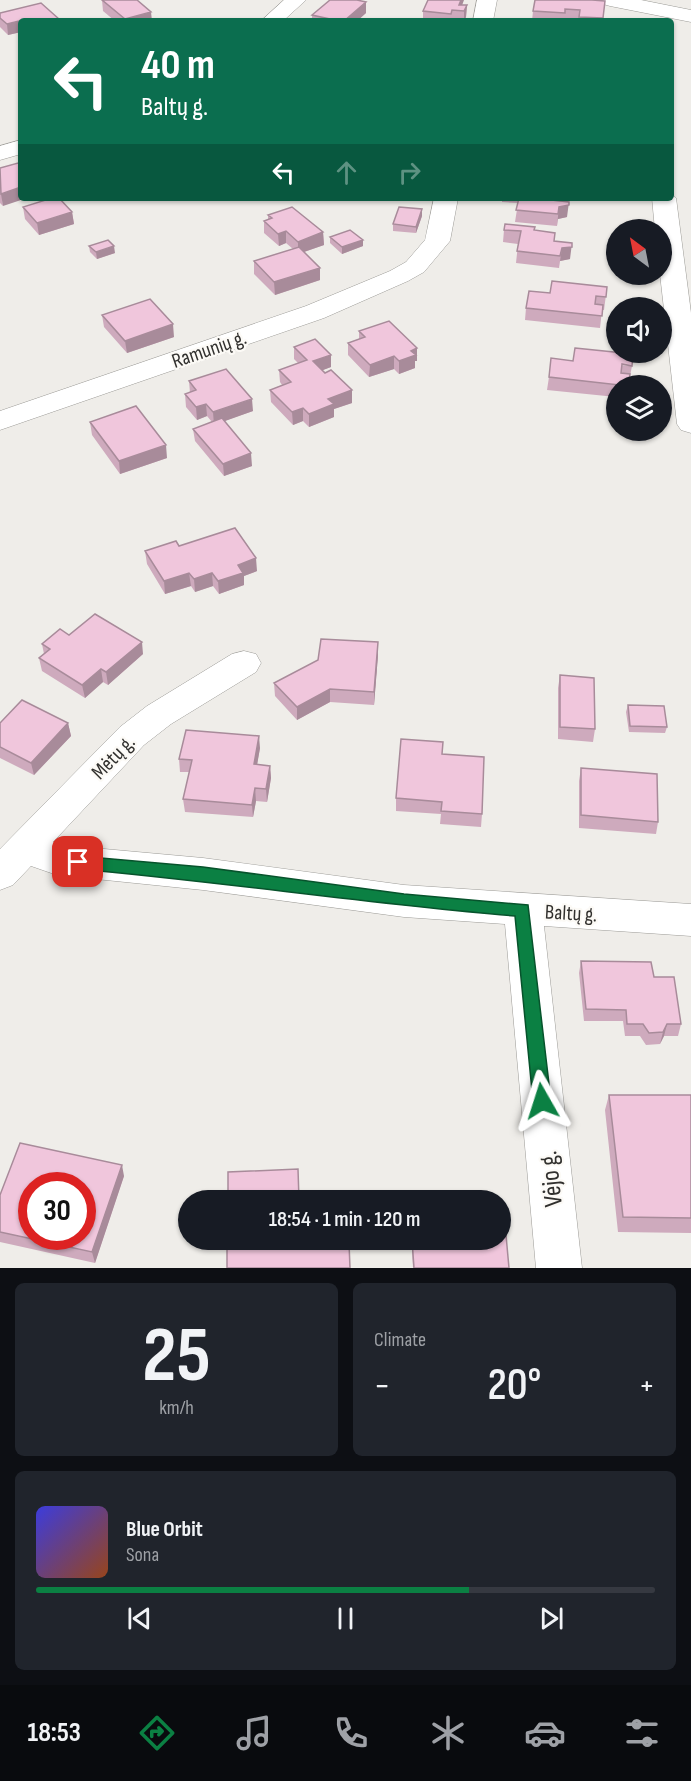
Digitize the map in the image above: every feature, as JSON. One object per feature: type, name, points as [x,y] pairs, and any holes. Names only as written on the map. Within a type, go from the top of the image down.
[{"type":"street","points":[[275,18],[296,0]]},
{"type":"street","points":[[484,18],[487,0]]},
{"type":"street","points":[[618,1],[691,16]]},
{"type":"street","points":[[0,153],[18,148]]},
{"type":"street","name":"Ramunių g.","points":[[0,421],[315,312],[415,267],[437,241],[445,201]]},
{"type":"street","points":[[664,201],[691,423]]},
{"type":"street","name":"Mėtų g.","points":[[0,874],[132,736],[159,716],[244,663]]},
{"type":"street","name":"Baltų g.","points":[[25,847],[57,861],[203,874],[404,901],[691,920]]},
{"type":"street","name":"Vėjo g.","points":[[523,910],[559,1268]]},
{"type":"building","points":[[102,0],[137,0],[151,12],[124,18]]},
{"type":"building","points":[[330,0],[366,2],[347,18],[326,18],[312,15]]},
{"type":"building","points":[[428,0],[461,0],[459,5],[467,5],[464,11],[452,10],[451,14],[423,11]]},
{"type":"building","points":[[535,0],[605,1],[603,18],[579,17],[580,10],[565,9],[565,13],[533,11]]},
{"type":"building","points":[[41,3],[58,18],[18,18],[18,21],[7,24],[0,18],[0,13]]},
{"type":"building","points":[[18,163],[18,188],[1,194],[0,168]]},
{"type":"building","points":[[42,201],[62,201],[72,212],[37,223],[23,207]]},
{"type":"building","points":[[518,201],[569,202],[569,205],[559,207],[558,214],[516,210]]},
{"type":"building","points":[[292,207],[323,232],[298,242],[286,231],[278,234],[264,221],[272,218],[268,215]]},
{"type":"building","points":[[399,207],[422,209],[416,227],[393,224]]},
{"type":"building","points":[[505,224],[535,227],[534,230],[555,233],[554,241],[572,243],[572,247],[562,248],[560,256],[517,251],[521,231],[504,230]]},
{"type":"building","points":[[350,230],[363,240],[342,247],[330,237]]},
{"type":"building","points":[[108,240],[114,246],[96,252],[89,246]]},
{"type":"building","points":[[299,247],[320,268],[274,282],[254,261]]},
{"type":"building","points":[[552,281],[607,287],[606,297],[596,296],[595,304],[603,305],[602,316],[526,308],[529,291],[550,293]]},
{"type":"building","points":[[150,299],[173,324],[125,341],[102,315]]},
{"type":"building","points":[[389,321],[417,348],[411,351],[416,355],[399,361],[394,356],[370,365],[348,343],[365,337],[359,331]]},
{"type":"building","points":[[315,339],[331,355],[313,361],[325,373],[331,370],[352,390],[328,399],[334,404],[309,414],[303,408],[292,412],[270,390],[291,382],[279,370],[307,360],[294,347]]},
{"type":"building","points":[[575,348],[606,351],[606,363],[632,363],[632,366],[622,364],[621,373],[630,375],[606,375],[606,383],[549,377],[551,358],[573,361]]},
{"type":"building","points":[[226,369],[252,399],[213,412],[206,404],[196,407],[185,394],[196,390],[189,381]]},
{"type":"building","points":[[136,406],[166,445],[119,461],[90,422]]},
{"type":"building","points":[[222,418],[251,453],[223,464],[193,429]]},
{"type":"building","points":[[235,528],[256,558],[238,565],[243,573],[218,581],[212,573],[194,579],[189,573],[164,581],[145,551],[176,541],[179,546]]},
{"type":"building","points":[[95,614],[142,642],[106,672],[101,669],[82,685],[39,658],[50,649],[42,644],[60,629],[69,635]]},
{"type":"building","points":[[321,639],[378,642],[374,692],[330,689],[297,707],[274,683],[318,660]]},
{"type":"building","points":[[560,675],[594,678],[595,729],[560,727]]},
{"type":"building","points":[[22,700],[68,723],[31,763],[0,747],[0,723]]},
{"type":"building","points":[[628,705],[664,706],[667,727],[630,726]]},
{"type":"building","points":[[186,730],[259,736],[254,764],[270,766],[266,789],[255,788],[252,805],[183,799],[192,760],[179,759]]},
{"type":"building","points":[[401,739],[443,742],[442,754],[484,757],[482,814],[441,811],[442,802],[396,798]]},
{"type":"building","points":[[581,768],[657,774],[658,822],[581,815]]},
{"type":"building","points":[[581,961],[651,962],[654,977],[674,977],[681,1024],[667,1024],[663,1032],[649,1033],[643,1024],[627,1024],[626,1010],[586,1009]]},
{"type":"building","points":[[609,1095],[691,1095],[691,1218],[623,1217]]},
{"type":"building","points":[[20,1143],[122,1165],[96,1240],[96,1172],[18,1172],[18,1236],[0,1232],[0,1195]]},
{"type":"building","points":[[298,1169],[299,1190],[228,1190],[228,1172]]},
{"type":"building","points":[[227,1250],[349,1250],[350,1268],[227,1268]]},
{"type":"building","points":[[413,1250],[507,1250],[509,1268],[414,1268]]},
{"type":"route","points":[[78,862],[203,874],[404,901],[523,910],[542,1101]]}]
